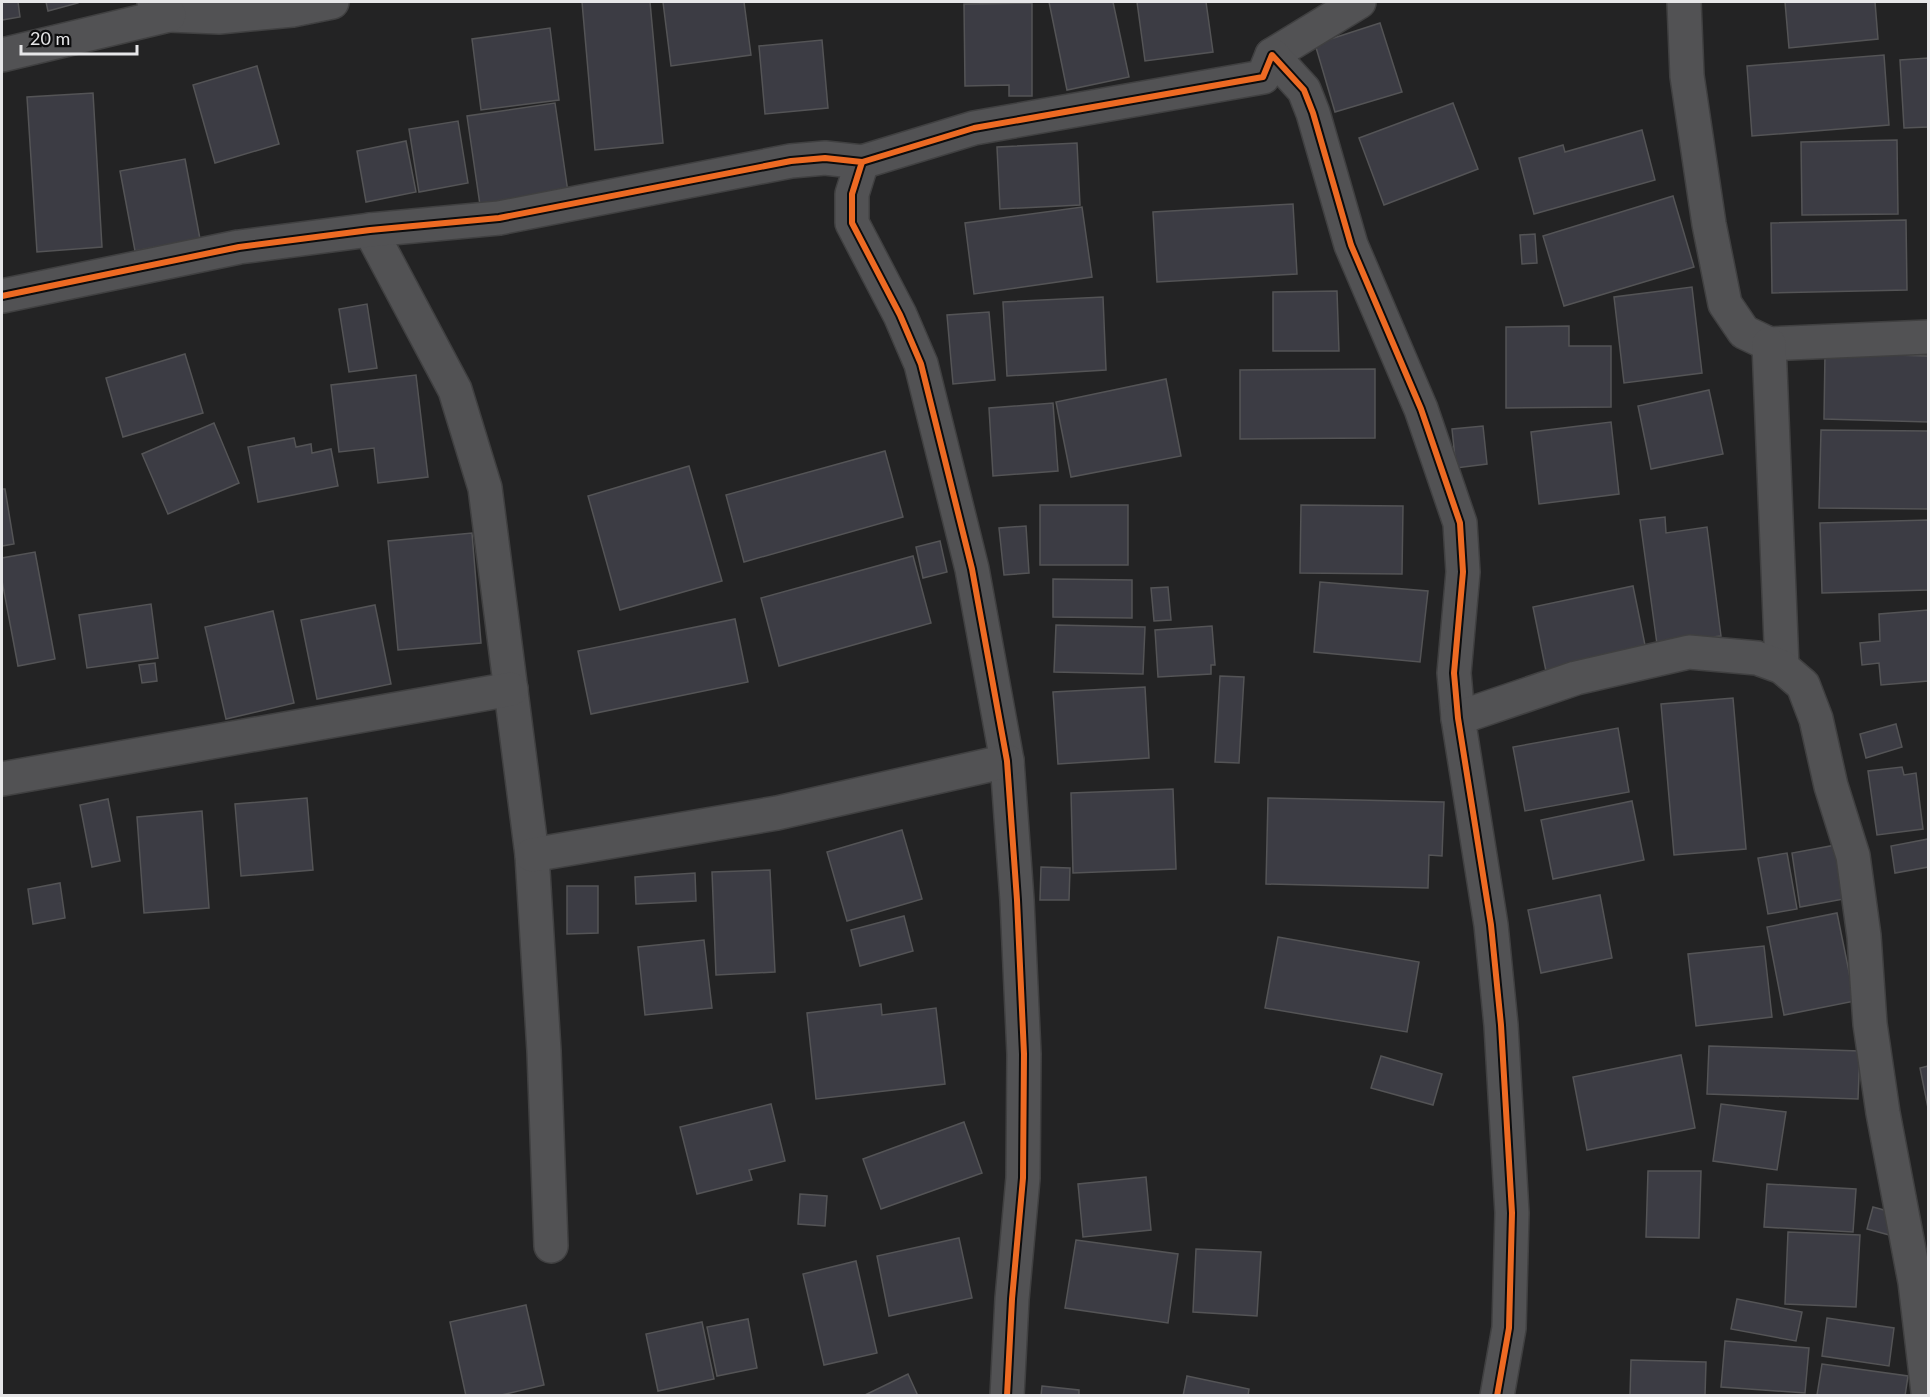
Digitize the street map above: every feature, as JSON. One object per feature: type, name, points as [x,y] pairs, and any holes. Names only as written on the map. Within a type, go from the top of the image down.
[{"type":"street","points":[[2,55],[162,8],[219,17],[292,10],[332,2]]},
{"type":"street","points":[[2,296],[239,247],[370,230],[499,218],[791,161],[825,159],[862,162],[974,128],[1263,77],[1272,55],[1359,2]]},
{"type":"street","points":[[1684,2],[1687,76],[1709,224],[1725,304],[1744,332],[1769,344],[1929,337]]},
{"type":"street","points":[[1272,55],[1304,90],[1313,113],[1351,245],[1420,409],[1460,523],[1463,572],[1454,672],[1458,718],[1491,925],[1508,1130],[1512,1213],[1509,1328],[1497,1395]]},
{"type":"street","points":[[862,162],[852,194],[852,223],[900,315],[921,364],[972,569],[1007,761],[1024,1054],[1023,1178],[1012,1299],[1007,1395]]},
{"type":"street","points":[[370,230],[455,390],[485,488],[532,855],[544,1051],[551,1246]]},
{"type":"street","points":[[1769,344],[1782,667]]},
{"type":"street","points":[[1458,718],[1576,678],[1689,652],[1757,658],[1782,667],[1803,685],[1816,719],[1832,786],[1853,856],[1864,936],[1870,1023],[1883,1113],[1922,1282],[1929,1392]]},
{"type":"street","points":[[2,779],[511,689]]},
{"type":"street","points":[[532,855],[777,813],[1007,761]]},
{"type":"building","points":[[2,2],[18,2],[20,17],[2,20]]},
{"type":"building","points":[[46,2],[78,2],[78,3],[48,11]]},
{"type":"building","points":[[582,2],[650,2],[663,143],[595,150]]},
{"type":"building","points":[[663,2],[744,2],[751,55],[671,66]]},
{"type":"building","points":[[1049,2],[1113,2],[1129,77],[1067,90]]},
{"type":"building","points":[[1137,2],[1206,2],[1213,52],[1145,61]]},
{"type":"building","points":[[1785,2],[1875,2],[1878,39],[1789,48]]},
{"type":"building","points":[[1032,3],[1032,96],[1009,96],[1009,85],[965,86],[964,4]]},
{"type":"building","points":[[1380,23],[1402,92],[1335,112],[1315,44]]},
{"type":"building","points":[[550,28],[559,100],[481,110],[472,39]]},
{"type":"building","points":[[822,40],[828,108],[765,114],[759,46]]},
{"type":"building","points":[[1884,55],[1889,125],[1752,136],[1747,66]]},
{"type":"building","points":[[1928,58],[1928,127],[1904,128],[1900,60]]},
{"type":"building","points":[[257,66],[279,144],[215,163],[193,85]]},
{"type":"building","points":[[93,93],[102,247],[37,252],[27,97]]},
{"type":"building","points":[[555,103],[568,192],[480,205],[467,116]]},
{"type":"building","points":[[1453,103],[1478,169],[1384,205],[1359,138]]},
{"type":"building","points":[[458,121],[468,183],[419,192],[409,129]]},
{"type":"building","points":[[1642,130],[1655,180],[1534,214],[1519,158],[1563,145],[1565,152]]},
{"type":"building","points":[[1897,140],[1898,214],[1802,215],[1801,142]]},
{"type":"building","points":[[406,141],[416,192],[366,202],[357,151]]},
{"type":"building","points":[[1077,143],[1080,205],[1000,209],[997,147]]},
{"type":"building","points":[[185,159],[200,239],[135,251],[120,171]]},
{"type":"building","points":[[1673,196],[1694,267],[1564,306],[1543,236]]},
{"type":"building","points":[[1293,204],[1297,274],[1157,282],[1153,212]]},
{"type":"building","points":[[1082,207],[1092,277],[974,294],[965,223]]},
{"type":"building","points":[[1906,220],[1907,290],[1772,293],[1771,223]]},
{"type":"building","points":[[1535,234],[1537,263],[1522,264],[1520,235]]},
{"type":"building","points":[[1692,287],[1702,373],[1624,383],[1614,297]]},
{"type":"building","points":[[1337,291],[1339,351],[1273,351],[1273,292]]},
{"type":"building","points":[[1103,297],[1106,370],[1007,376],[1003,302]]},
{"type":"building","points":[[367,304],[377,368],[349,372],[339,309]]},
{"type":"building","points":[[989,312],[995,380],[953,384],[947,315]]},
{"type":"building","points":[[1569,326],[1569,346],[1611,346],[1611,407],[1506,408],[1506,327]]},
{"type":"building","points":[[1825,353],[1928,356],[1928,422],[1824,419]]},
{"type":"building","points":[[185,354],[203,413],[123,437],[106,378]]},
{"type":"building","points":[[1375,369],[1375,438],[1240,439],[1240,370]]},
{"type":"building","points":[[416,375],[428,477],[378,483],[374,448],[339,452],[331,385]]},
{"type":"building","points":[[1166,379],[1181,456],[1071,477],[1056,402]]},
{"type":"building","points":[[1709,390],[1723,454],[1651,469],[1638,406]]},
{"type":"building","points":[[1053,403],[1058,471],[993,476],[989,408]]},
{"type":"building","points":[[1611,422],[1619,494],[1539,504],[1531,432]]},
{"type":"building","points":[[214,423],[239,483],[168,514],[142,454]]},
{"type":"building","points":[[1483,426],[1487,464],[1456,468],[1452,429]]},
{"type":"building","points":[[1821,430],[1928,431],[1928,509],[1819,508]]},
{"type":"building","points":[[294,438],[296,447],[311,444],[312,453],[331,449],[338,486],[258,502],[248,447]]},
{"type":"building","points":[[885,451],[903,517],[744,562],[726,495]]},
{"type":"building","points":[[689,466],[722,581],[620,610],[588,496]]},
{"type":"building","points":[[2,489],[5,489],[14,544],[2,546]]},
{"type":"building","points":[[1040,505],[1128,505],[1128,565],[1040,565]]},
{"type":"building","points":[[1301,505],[1403,506],[1402,574],[1300,573]]},
{"type":"building","points":[[1665,517],[1666,533],[1707,527],[1721,636],[1657,644],[1640,520]]},
{"type":"building","points":[[1928,520],[1928,590],[1822,593],[1820,523]]},
{"type":"building","points":[[1026,526],[1029,573],[1004,575],[999,528]]},
{"type":"building","points":[[472,533],[481,643],[398,650],[388,541]]},
{"type":"building","points":[[940,541],[947,572],[923,578],[916,547]]},
{"type":"building","points":[[35,552],[55,659],[18,666],[2,581],[2,558]]},
{"type":"building","points":[[913,556],[931,623],[779,666],[761,598]]},
{"type":"building","points":[[1053,579],[1132,580],[1132,618],[1053,617]]},
{"type":"building","points":[[1320,582],[1428,591],[1420,662],[1314,652]]},
{"type":"building","points":[[1633,586],[1647,655],[1547,676],[1533,607]]},
{"type":"building","points":[[1168,587],[1171,620],[1154,621],[1151,588]]},
{"type":"building","points":[[151,604],[158,658],[87,668],[79,615]]},
{"type":"building","points":[[375,605],[391,684],[317,699],[301,620]]},
{"type":"building","points":[[1928,610],[1928,681],[1881,685],[1879,663],[1862,665],[1860,643],[1880,641],[1879,614]]},
{"type":"building","points":[[273,611],[294,703],[226,719],[205,627]]},
{"type":"building","points":[[735,619],[748,682],[591,714],[578,651]]},
{"type":"building","points":[[1056,625],[1145,627],[1143,674],[1054,672]]},
{"type":"building","points":[[1212,626],[1215,665],[1211,665],[1211,674],[1158,677],[1155,630]]},
{"type":"building","points":[[155,663],[157,681],[142,683],[139,665]]},
{"type":"building","points":[[1220,676],[1244,677],[1239,763],[1215,762]]},
{"type":"building","points":[[1145,687],[1149,758],[1058,764],[1053,692]]},
{"type":"building","points":[[1733,698],[1746,849],[1674,855],[1661,704]]},
{"type":"building","points":[[1896,724],[1902,747],[1866,758],[1860,734]]},
{"type":"building","points":[[1618,728],[1629,792],[1525,811],[1513,747]]},
{"type":"building","points":[[1902,767],[1904,775],[1916,773],[1923,829],[1877,835],[1868,771]]},
{"type":"building","points":[[1173,789],[1176,869],[1073,873],[1071,793]]},
{"type":"building","points":[[307,798],[313,870],[241,876],[235,804]]},
{"type":"building","points":[[1268,798],[1444,802],[1442,856],[1429,855],[1428,888],[1266,884]]},
{"type":"building","points":[[108,799],[120,861],[92,867],[80,805]]},
{"type":"building","points":[[1632,801],[1644,860],[1553,879],[1541,820]]},
{"type":"building","points":[[202,811],[209,908],[144,913],[137,817]]},
{"type":"building","points":[[902,830],[922,899],[847,921],[827,852]]},
{"type":"building","points":[[1928,839],[1928,867],[1895,873],[1891,846]]},
{"type":"building","points":[[1836,845],[1844,899],[1800,907],[1792,853]]},
{"type":"building","points":[[1787,853],[1797,909],[1768,914],[1758,858]]},
{"type":"building","points":[[1041,867],[1070,868],[1069,900],[1040,900]]},
{"type":"building","points":[[770,870],[775,972],[716,975],[712,872]]},
{"type":"building","points":[[695,873],[696,901],[636,904],[635,877]]},
{"type":"building","points":[[60,883],[65,918],[33,924],[28,889]]},
{"type":"building","points":[[567,886],[598,886],[598,933],[567,934]]},
{"type":"building","points":[[1600,895],[1612,958],[1541,973],[1528,910]]},
{"type":"building","points":[[1837,913],[1855,1001],[1784,1015],[1767,927]]},
{"type":"building","points":[[904,916],[913,951],[860,966],[851,930]]},
{"type":"building","points":[[1278,937],[1419,962],[1407,1032],[1265,1008]]},
{"type":"building","points":[[704,940],[712,1008],[645,1015],[638,947]]},
{"type":"building","points":[[1764,946],[1772,1017],[1696,1026],[1688,954]]},
{"type":"building","points":[[881,1004],[882,1015],[936,1008],[945,1084],[816,1099],[807,1013]]},
{"type":"building","points":[[1709,1046],[1860,1051],[1858,1099],[1707,1094]]},
{"type":"building","points":[[1681,1055],[1695,1128],[1587,1150],[1573,1077]]},
{"type":"building","points":[[1381,1056],[1442,1074],[1433,1105],[1371,1088]]},
{"type":"building","points":[[1928,1066],[1928,1108],[1920,1068]]},
{"type":"building","points":[[771,1104],[785,1161],[749,1170],[752,1180],[697,1194],[680,1127]]},
{"type":"building","points":[[1721,1104],[1786,1112],[1777,1170],[1713,1161]]},
{"type":"building","points":[[964,1122],[982,1173],[881,1209],[863,1159]]},
{"type":"building","points":[[1648,1171],[1701,1171],[1699,1238],[1646,1237]]},
{"type":"building","points":[[1146,1177],[1151,1230],[1083,1237],[1078,1184]]},
{"type":"building","points":[[1767,1184],[1856,1189],[1853,1232],[1764,1227]]},
{"type":"building","points":[[800,1194],[827,1196],[825,1226],[798,1224]]},
{"type":"building","points":[[1873,1207],[1899,1214],[1893,1236],[1867,1229]]},
{"type":"building","points":[[1788,1232],[1860,1235],[1856,1307],[1785,1304]]},
{"type":"building","points":[[959,1238],[972,1298],[889,1316],[877,1256]]},
{"type":"building","points":[[1076,1240],[1178,1254],[1168,1323],[1065,1308]]},
{"type":"building","points":[[1196,1249],[1261,1252],[1257,1316],[1193,1312]]},
{"type":"building","points":[[856,1261],[877,1353],[824,1365],[803,1274]]},
{"type":"building","points":[[1737,1299],[1802,1312],[1796,1341],[1731,1329]]},
{"type":"building","points":[[526,1305],[544,1385],[497,1396],[466,1396],[450,1322]]},
{"type":"building","points":[[1827,1318],[1894,1328],[1889,1366],[1822,1356]]},
{"type":"building","points":[[748,1319],[757,1368],[717,1376],[707,1327]]},
{"type":"building","points":[[702,1322],[714,1379],[658,1391],[646,1334]]},
{"type":"building","points":[[1725,1341],[1809,1348],[1805,1393],[1721,1387]]},
{"type":"building","points":[[1631,1360],[1706,1362],[1705,1396],[1630,1396]]},
{"type":"building","points":[[1822,1364],[1908,1376],[1905,1396],[1817,1395]]},
{"type":"building","points":[[908,1374],[918,1396],[863,1396]]},
{"type":"building","points":[[1187,1376],[1249,1389],[1248,1396],[1183,1396]]},
{"type":"building","points":[[1042,1386],[1079,1390],[1079,1396],[1041,1396]]},
{"type":"cycle path","points":[[862,162],[974,128],[1263,77],[1272,55],[1304,90],[1313,113],[1351,245],[1421,409],[1460,523],[1463,572],[1454,673],[1458,718],[1491,925],[1501,1025],[1512,1213],[1509,1328],[1497,1396]]},
{"type":"cycle path","points":[[2,296],[239,247],[370,230],[499,218],[791,161],[825,158],[862,162],[852,194],[852,223],[900,315],[921,364],[972,569],[1007,761],[1017,900],[1024,1054],[1023,1178],[1012,1299],[1007,1396]]}]
